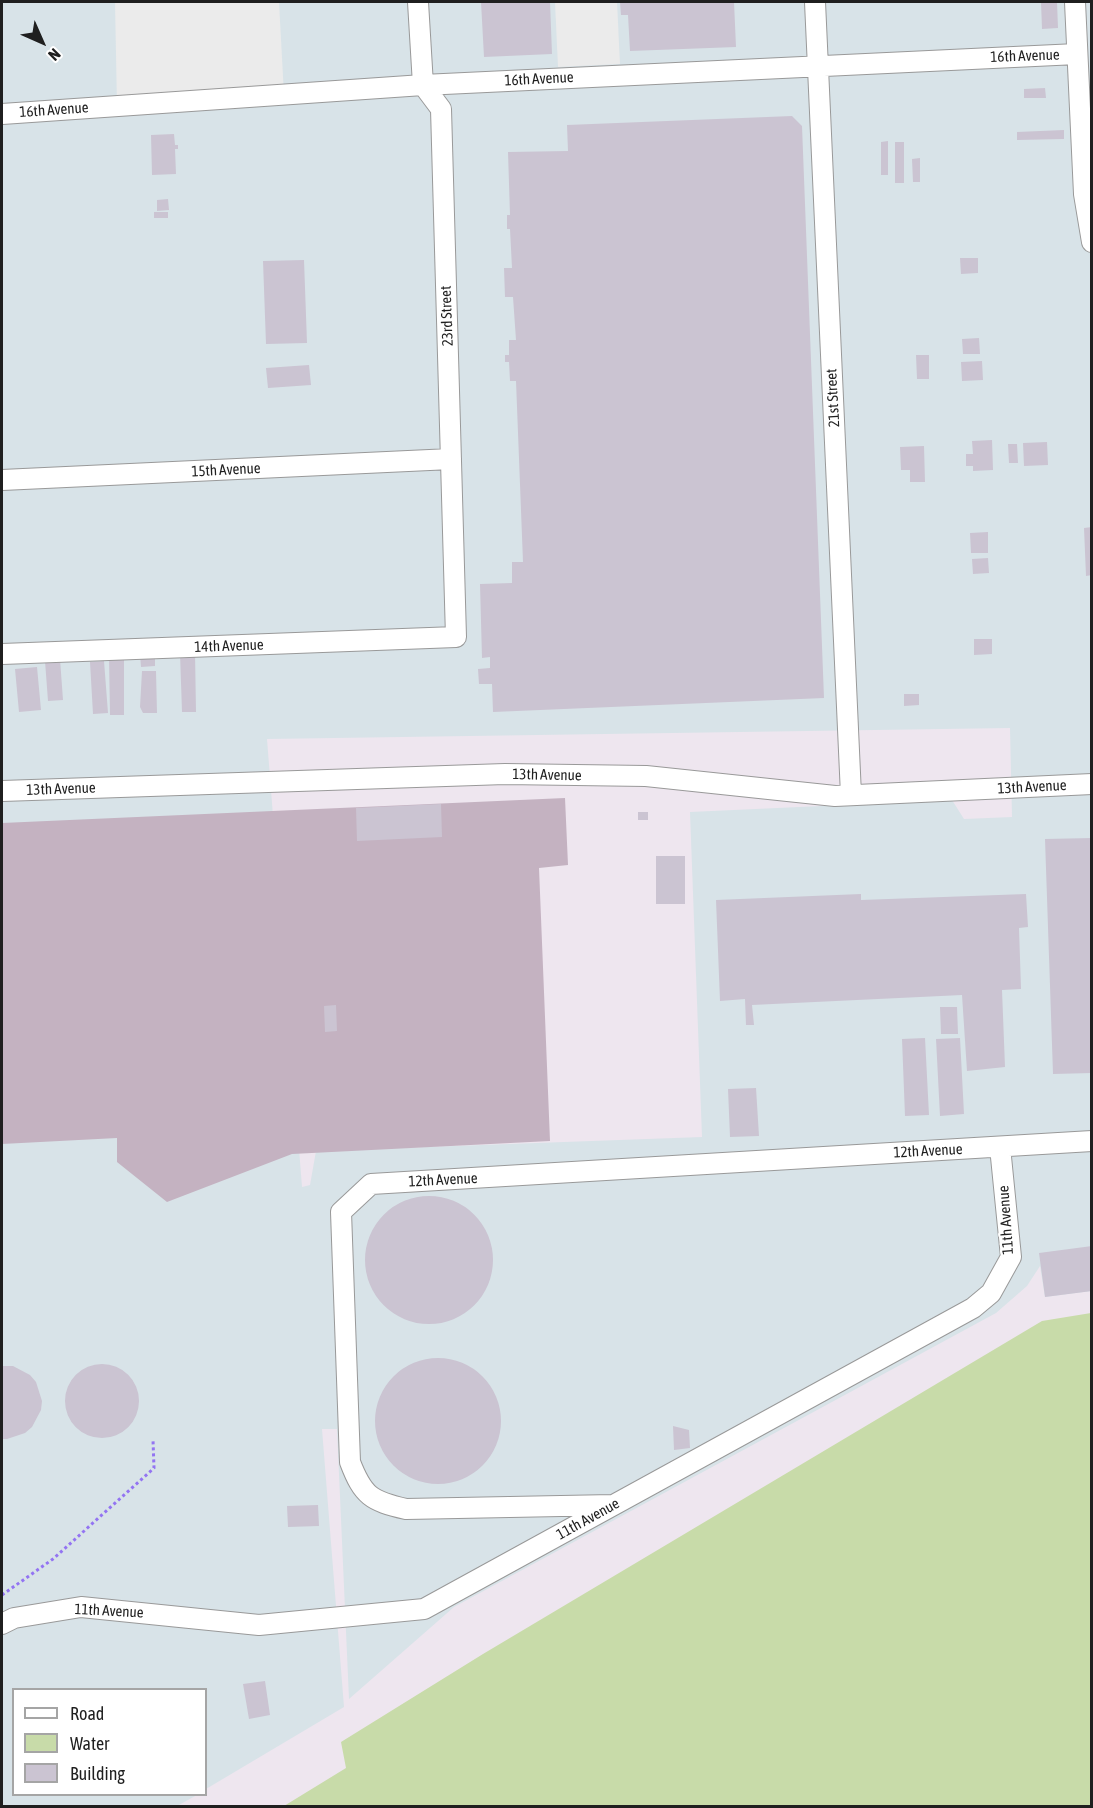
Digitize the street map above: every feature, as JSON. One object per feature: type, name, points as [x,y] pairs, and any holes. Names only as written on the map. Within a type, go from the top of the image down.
[{"type":"lane","points":[[418,2],[423,85]]},
{"type":"lane","name":"21st Street","points":[[815,2],[851,795]]},
{"type":"lane","points":[[1075,2],[1084,194],[1092,242]]},
{"type":"lane","name":"16th Avenue","points":[[2,114],[423,85],[1077,54]]},
{"type":"lane","name":"23rd Street","points":[[423,85],[441,109],[456,637]]},
{"type":"lane","name":"15th Avenue","points":[[2,480],[451,459]]},
{"type":"lane","name":"14th Avenue","points":[[2,654],[456,637]]},
{"type":"lane","name":"13th Avenue","points":[[2,791],[504,774],[646,776],[835,796],[1092,784]]},
{"type":"lane","name":"12th Avenue","points":[[613,1505],[406,1509],[381,1504],[360,1487],[350,1462],[341,1212],[371,1184],[1092,1141]]},
{"type":"lane","name":"11th Avenue","points":[[2,1624],[14,1618],[81,1607],[260,1624],[424,1609],[973,1308],[991,1293],[1011,1257],[1000,1147]]},
{"type":"path","points":[[2,1594],[53,1558],[154,1468],[153,1440]]},
{"type":"shaded area","points":[[2,2],[1091,2],[1091,1291],[1045,1297],[1040,1266],[1027,1286],[996,1313],[454,1607],[349,1699],[337,1429],[322,1429],[344,1707],[207,1788],[207,1688],[12,1688],[12,1796],[195,1796],[177,1806],[2,1806]],"holes":[[[1010,728],[1012,817],[964,819],[952,800],[690,812],[702,1137],[316,1151],[310,1185],[302,1187],[267,739]]]},
{"type":"shaded area","points":[[115,2],[279,2],[284,95],[117,106]]},
{"type":"shaded area","points":[[555,2],[617,2],[620,64],[558,67]]},
{"type":"shaded area","points":[[565,798],[568,865],[539,868],[550,1141],[292,1154],[167,1202],[117,1162],[117,1138],[2,1144],[2,823]]},
{"type":"water","points":[[1091,1313],[1091,1806],[284,1806],[346,1768],[341,1742],[483,1654],[1042,1321]]},
{"type":"building","points":[[481,2],[550,2],[552,54],[484,57]]},
{"type":"building","points":[[620,2],[734,2],[736,47],[630,51],[628,15],[621,15]]},
{"type":"building","points":[[1041,2],[1057,2],[1058,28],[1042,29]]},
{"type":"building","points":[[1045,88],[1046,98],[1024,98],[1024,89]]},
{"type":"building","points":[[792,116],[802,126],[824,698],[493,712],[492,684],[479,684],[478,669],[490,668],[490,657],[482,658],[480,584],[512,583],[512,562],[523,562],[516,381],[510,381],[509,362],[505,362],[505,355],[509,355],[509,340],[516,340],[513,297],[505,297],[504,268],[512,268],[510,229],[507,229],[507,215],[510,215],[508,152],[568,151],[567,125]]},
{"type":"building","points":[[1064,130],[1064,139],[1017,140],[1017,132]]},
{"type":"building","points":[[174,134],[175,145],[178,145],[178,149],[175,149],[176,174],[152,175],[151,135]]},
{"type":"building","points":[[888,141],[888,175],[881,175],[881,142]]},
{"type":"building","points":[[895,142],[904,142],[904,183],[895,183]]},
{"type":"building","points":[[920,158],[920,182],[913,182],[912,159]]},
{"type":"building","points":[[168,199],[169,210],[157,211],[157,200]]},
{"type":"building","points":[[154,212],[168,212],[168,218],[154,218]]},
{"type":"building","points":[[960,258],[978,258],[978,273],[961,274]]},
{"type":"building","points":[[304,260],[307,343],[266,344],[263,261]]},
{"type":"building","points":[[979,338],[980,354],[963,354],[962,339]]},
{"type":"building","points":[[916,355],[929,355],[929,379],[917,379]]},
{"type":"building","points":[[982,361],[983,380],[962,381],[961,362]]},
{"type":"building","points":[[309,365],[311,385],[268,388],[266,368]]},
{"type":"building","points":[[992,440],[993,470],[973,471],[973,466],[966,466],[966,454],[973,454],[972,441]]},
{"type":"building","points":[[1047,442],[1048,465],[1024,466],[1023,443]]},
{"type":"building","points":[[1008,444],[1017,444],[1018,463],[1009,463]]},
{"type":"building","points":[[924,446],[925,482],[910,482],[910,470],[901,470],[900,447]]},
{"type":"building","points":[[1092,527],[1092,575],[1086,576],[1084,528]]},
{"type":"building","points":[[988,532],[988,553],[971,553],[970,533]]},
{"type":"building","points":[[988,558],[989,573],[973,574],[972,559]]},
{"type":"building","points":[[974,639],[992,639],[992,654],[974,655]]},
{"type":"building","points":[[195,652],[196,712],[182,712],[180,653]]},
{"type":"building","points":[[155,653],[155,666],[141,667],[140,654]]},
{"type":"building","points":[[109,656],[124,656],[124,715],[110,715]]},
{"type":"building","points":[[60,659],[63,700],[48,701],[45,661]]},
{"type":"building","points":[[104,661],[108,713],[93,714],[90,662]]},
{"type":"building","points":[[37,667],[41,710],[19,712],[15,669]]},
{"type":"building","points":[[142,671],[156,671],[157,713],[143,713],[140,707]]},
{"type":"building","points":[[904,694],[919,694],[919,705],[904,706]]},
{"type":"building","points":[[441,804],[442,837],[357,841],[356,808]]},
{"type":"building","points":[[638,812],[648,812],[648,820],[638,820]]},
{"type":"building","points":[[1092,838],[1092,1073],[1053,1074],[1045,839]]},
{"type":"building","points":[[656,856],[685,856],[685,904],[656,904]]},
{"type":"building","points":[[861,894],[861,900],[1026,894],[1028,927],[1019,928],[1021,989],[1002,990],[1005,1067],[967,1071],[962,995],[752,1005],[754,1025],[746,1025],[745,999],[720,1001],[716,900]]},
{"type":"building","points":[[336,1005],[337,1031],[325,1032],[324,1006]]},
{"type":"building","points":[[940,1007],[957,1007],[958,1034],[941,1034]]},
{"type":"building","points":[[925,1038],[929,1115],[905,1116],[902,1039]]},
{"type":"building","points":[[960,1038],[964,1114],[940,1116],[936,1039]]},
{"type":"building","points":[[756,1088],[759,1136],[730,1137],[728,1089]]},
{"type":"building","points":[[429,1196],[453,1201],[474,1215],[488,1236],[493,1260],[488,1284],[474,1305],[453,1319],[429,1324],[405,1319],[384,1305],[370,1284],[365,1260],[370,1236],[384,1215],[405,1201]]},
{"type":"building","points":[[1092,1246],[1092,1291],[1045,1297],[1039,1253]]},
{"type":"building","points":[[438,1358],[462,1363],[483,1376],[496,1397],[501,1421],[496,1445],[483,1466],[462,1479],[438,1484],[414,1479],[393,1466],[380,1445],[375,1421],[380,1397],[393,1376],[414,1363]]},
{"type":"building","points":[[102,1364],[116,1367],[128,1375],[136,1387],[139,1401],[136,1415],[128,1427],[116,1435],[102,1438],[88,1435],[76,1427],[68,1415],[65,1401],[68,1387],[76,1375],[88,1367]]},
{"type":"building","points":[[2,1366],[13,1366],[30,1375],[36,1382],[42,1401],[41,1410],[32,1427],[25,1433],[7,1439],[2,1439]]},
{"type":"building","points":[[673,1426],[689,1430],[690,1448],[674,1450]]},
{"type":"building","points":[[318,1505],[319,1526],[288,1527],[287,1506]]},
{"type":"building","points":[[265,1681],[270,1715],[249,1719],[243,1684]]}]
